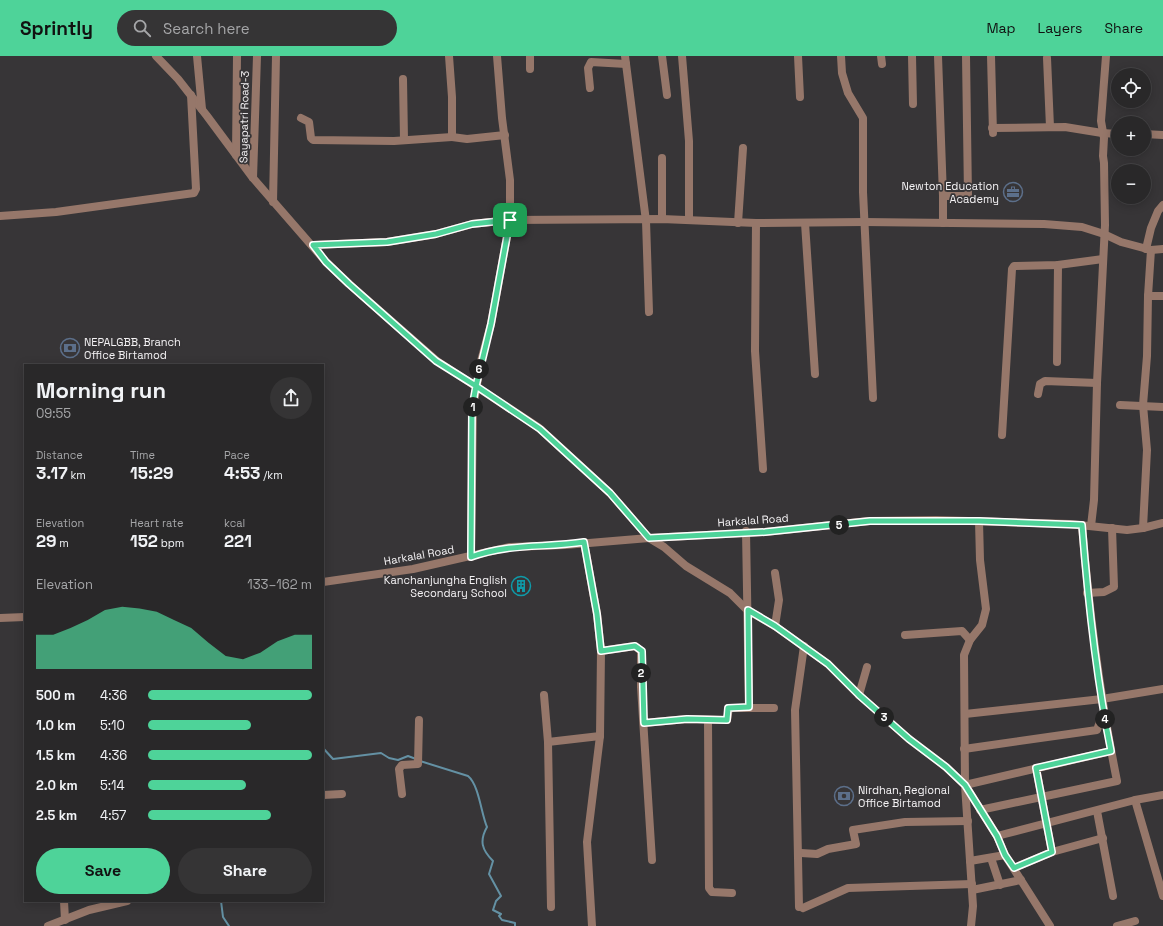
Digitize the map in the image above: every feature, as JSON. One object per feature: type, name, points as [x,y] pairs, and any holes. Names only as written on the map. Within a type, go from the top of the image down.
[{"type":"street","points":[[156,56],[191,95],[236,156],[273,202],[313,245],[326,262],[349,284],[436,361],[540,429],[610,493],[649,538],[664,547],[686,566],[730,593],[748,610],[775,626],[828,664],[859,695],[909,739],[946,767],[965,785],[997,836],[1005,855],[1050,926]]},
{"type":"street","points":[[197,56],[202,109]]},
{"type":"street","points":[[236,156],[237,56]]},
{"type":"street","name":"Sayapatri Road-3","points":[[253,178],[257,56]]},
{"type":"street","points":[[273,202],[276,56]]},
{"type":"street","points":[[449,56],[452,90],[452,137]]},
{"type":"street","points":[[471,557],[472,408],[491,324],[510,220],[510,180],[497,56]]},
{"type":"street","points":[[530,56],[530,69]]},
{"type":"street","points":[[662,56],[667,95]]},
{"type":"street","points":[[682,56],[689,141],[689,220]]},
{"type":"street","points":[[798,56],[800,97]]},
{"type":"street","points":[[841,56],[842,73],[848,93],[863,118],[864,222],[873,398]]},
{"type":"street","points":[[912,56],[913,104]]},
{"type":"street","points":[[938,56],[943,223]]},
{"type":"street","points":[[943,196],[968,196],[966,56]]},
{"type":"street","points":[[991,56],[992,131],[1065,127],[1111,134]]},
{"type":"street","points":[[1091,526],[1094,500],[1097,383],[1104,234],[1105,177],[1103,156],[1104,138],[1102,133],[1103,90],[1106,56]]},
{"type":"street","points":[[1047,58],[1050,127]]},
{"type":"street","points":[[590,88],[588,68],[591,62],[626,60],[646,221],[649,312]]},
{"type":"street","points":[[403,79],[404,140]]},
{"type":"street","points":[[0,216],[56,212],[190,194],[194,192],[196,189],[191,95]]},
{"type":"street","points":[[301,118],[309,122],[311,138],[313,140],[404,140],[452,137],[467,139],[505,135]]},
{"type":"street","points":[[1151,134],[1163,135]]},
{"type":"street","points":[[738,222],[743,148]]},
{"type":"street","points":[[662,158],[662,220]]},
{"type":"street","points":[[1144,528],[1147,450],[1143,405],[1148,349],[1148,249],[1151,228],[1158,211],[1163,205]]},
{"type":"street","points":[[313,245],[387,242],[430,235],[472,224],[510,220],[689,220],[756,223],[864,222],[1044,224],[1082,227],[1104,234],[1121,242],[1148,249],[1163,249]]},
{"type":"street","points":[[756,223],[755,351],[763,469]]},
{"type":"street","points":[[806,223],[815,374]]},
{"type":"street","points":[[1002,435],[1012,269],[1014,266],[1058,265],[1103,259]]},
{"type":"street","points":[[1057,362],[1058,265]]},
{"type":"street","points":[[1148,296],[1163,296]]},
{"type":"street","points":[[1038,394],[1040,384],[1045,381],[1097,383]]},
{"type":"street","points":[[1120,405],[1163,407]]},
{"type":"street","name":"Harkalal Road","points":[[324,582],[413,569],[510,547],[565,545],[584,542],[746,531],[765,532],[870,521],[979,521],[1082,525],[1127,530],[1144,528],[1163,523]]},
{"type":"street","points":[[970,926],[972,887],[965,785],[964,655],[970,640],[982,625],[986,609],[980,560],[979,521]]},
{"type":"street","points":[[980,810],[1117,781],[1103,713],[1087,593],[1082,525]]},
{"type":"street","points":[[1087,593],[1104,592],[1114,587],[1112,528]]},
{"type":"street","points":[[746,531],[749,707]]},
{"type":"street","points":[[584,542],[597,614],[601,651],[600,736],[587,842],[592,926]]},
{"type":"street","points":[[775,573],[779,600],[775,626]]},
{"type":"street","points":[[0,618],[24,617]]},
{"type":"street","points":[[905,635],[962,631],[970,640]]},
{"type":"street","points":[[601,651],[635,646],[642,651],[644,723],[652,860]]},
{"type":"street","points":[[804,646],[795,710],[801,907],[848,888],[972,887],[1000,885],[1021,880]]},
{"type":"street","points":[[859,695],[867,667]]},
{"type":"street","points":[[965,714],[1102,699],[1163,689]]},
{"type":"street","points":[[544,695],[548,742],[551,908]]},
{"type":"street","points":[[644,723],[687,719],[727,720],[728,708],[774,708]]},
{"type":"street","points":[[964,749],[1097,730],[1103,713]]},
{"type":"street","points":[[402,794],[399,769],[402,765],[418,764],[419,720]]},
{"type":"street","points":[[708,720],[709,888],[712,892],[732,893]]},
{"type":"street","points":[[548,742],[600,736]]},
{"type":"street","points":[[965,785],[1111,751]]},
{"type":"street","points":[[1036,768],[1052,852]]},
{"type":"street","points":[[324,795],[342,794]]},
{"type":"street","points":[[997,836],[1097,812],[1135,800],[1163,795]]},
{"type":"street","points":[[1135,800],[1163,896]]},
{"type":"street","points":[[1097,812],[1113,896]]},
{"type":"street","points":[[801,853],[817,854],[828,849],[856,844],[853,830],[905,822],[968,821]]},
{"type":"street","points":[[1014,868],[1052,852],[1103,838]]},
{"type":"street","points":[[970,862],[1005,855]]},
{"type":"street","points":[[991,858],[1000,885]]},
{"type":"street","points":[[64,902],[65,920]]},
{"type":"street","points":[[48,926],[111,903]]},
{"type":"street","points":[[1117,926],[1136,921]]},
{"type":"waterway","points":[[324,749],[333,759],[381,753],[389,758],[398,760],[408,756],[416,759]]},
{"type":"waterway","points":[[420,761],[468,776],[472,780],[487,827],[482,841],[486,853],[493,861],[489,874],[501,896],[496,901],[493,910],[501,914],[499,916],[502,920],[515,923],[515,926]]},
{"type":"waterway","points":[[221,902],[223,917],[229,926]]},
{"type":"place","name":"Newton Education Academy","points":[[1013,192]]},
{"type":"place","name":"NEPALGBB, Branch Office Birtamod","points":[[70,348]]},
{"type":"place","name":"Kanchanjungha English Secondary School","points":[[521,586]]},
{"type":"place","name":"Nirdhan, Regional Office Birtamod","points":[[844,796]]},
{"type":"route","points":[[510,220],[491,324],[476,386],[540,429],[610,493],[649,538],[746,531],[765,532],[870,521],[908,522],[936,520],[1082,525],[1087,591],[1103,713],[1111,751],[1036,768],[1052,852],[1014,868],[1005,855],[997,836],[965,785],[946,767],[909,739],[859,695],[828,664],[775,626],[748,610],[749,707],[728,708],[727,720],[687,719],[644,723],[641,687],[642,651],[635,646],[601,651],[597,614],[584,542],[565,545],[510,547],[484,552],[471,557],[472,408],[476,386],[458,373],[445,368],[436,361],[349,284],[326,262],[313,245],[350,245],[412,239],[472,224],[494,223],[510,220]]}]
